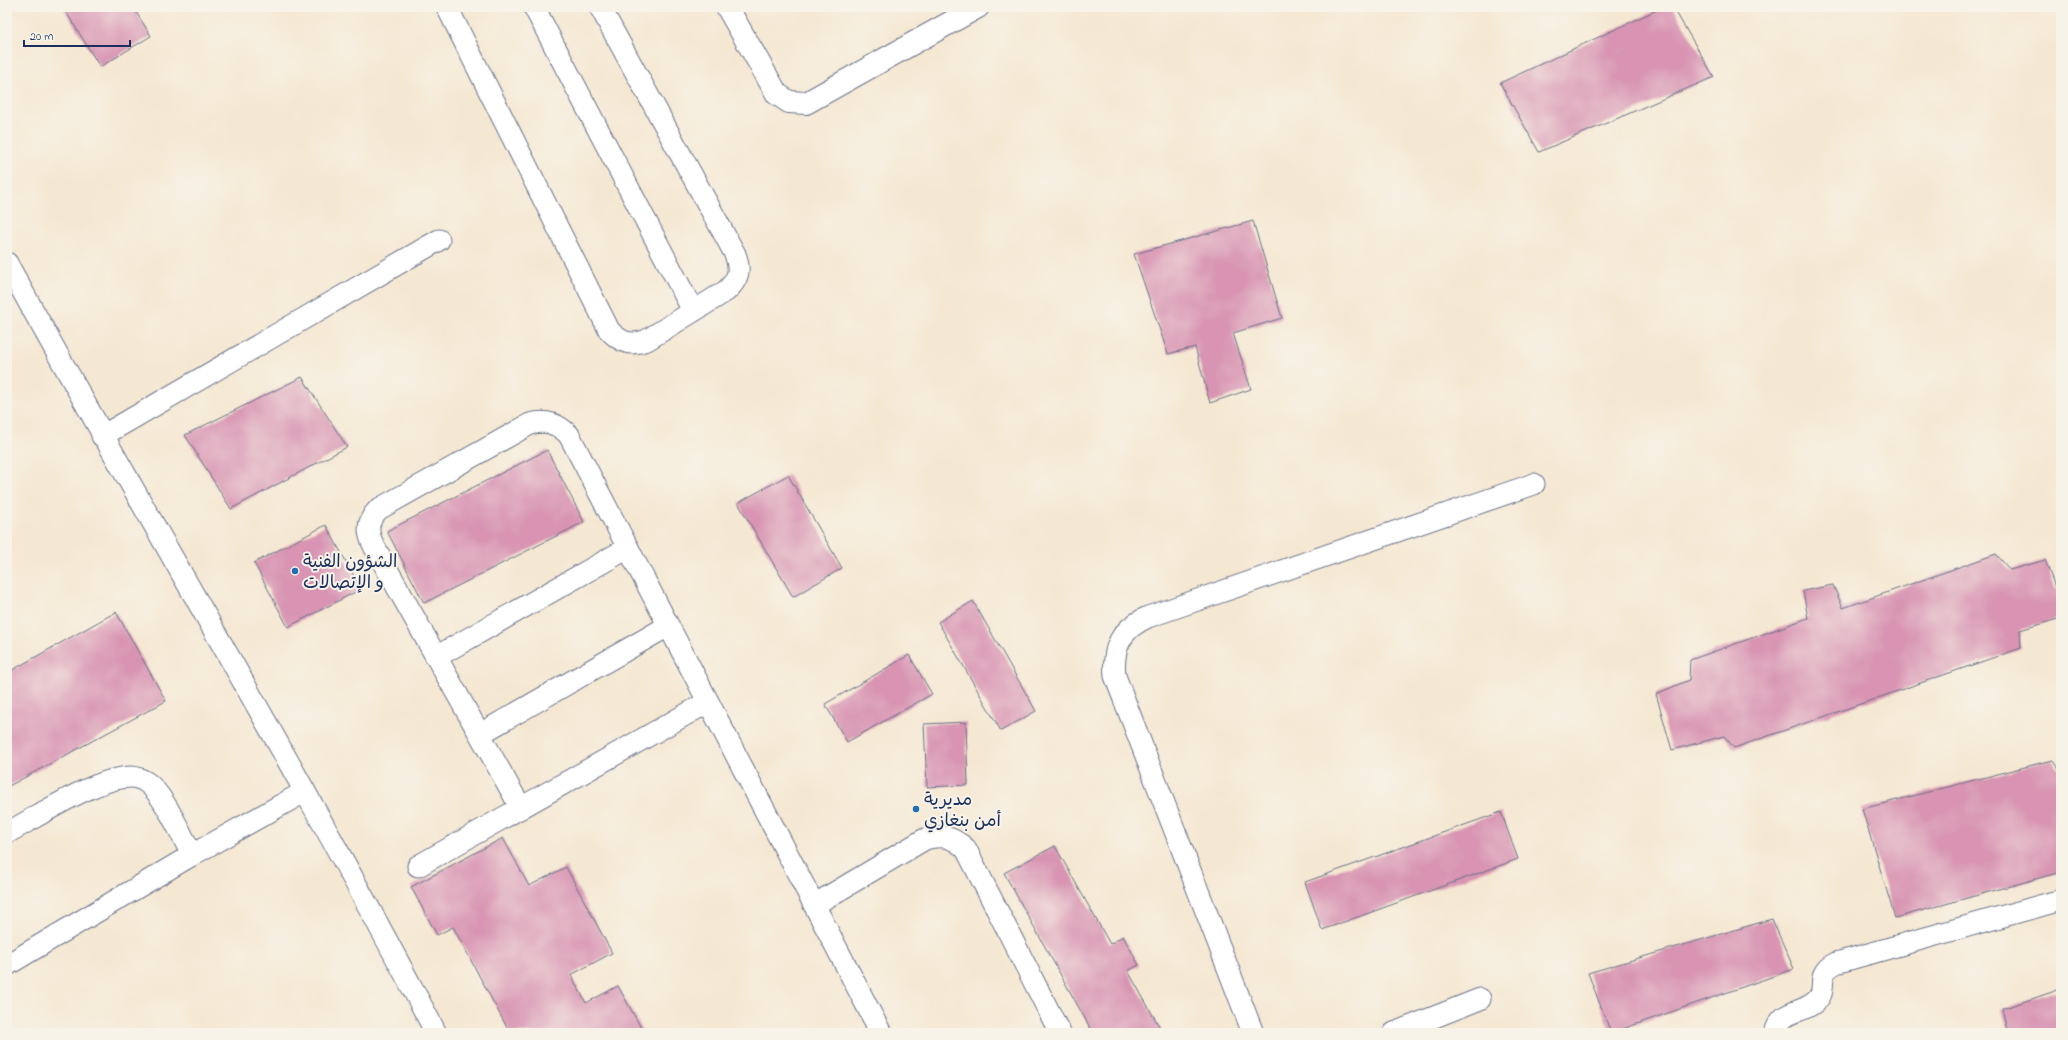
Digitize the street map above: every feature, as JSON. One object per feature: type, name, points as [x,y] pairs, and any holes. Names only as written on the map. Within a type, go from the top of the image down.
[{"type":"street","points":[[727,7],[777,94],[790,102],[806,103],[978,7]]},
{"type":"lane","points":[[447,7],[613,334],[626,343],[637,344],[647,340],[726,291],[734,283],[739,274],[739,264],[732,247],[600,7]]},
{"type":"lane","points":[[534,7],[693,311]]},
{"type":"lane","points":[[102,436],[439,240]]},
{"type":"lane","points":[[7,263],[102,436],[304,792],[436,1033]]},
{"type":"lane","points":[[521,808],[369,538],[368,531],[371,518],[379,509],[530,424],[549,422],[557,425],[569,435],[881,1033]]},
{"type":"lane","points":[[1253,1033],[1115,676],[1114,663],[1116,650],[1122,637],[1137,622],[1148,617],[1534,484]]},
{"type":"lane","points":[[436,657],[628,548]]},
{"type":"lane","points":[[480,734],[668,626]]},
{"type":"lane","points":[[418,866],[708,702]]},
{"type":"lane","points":[[7,833],[105,782],[133,777],[146,782],[158,794],[192,855]]},
{"type":"lane","points":[[7,965],[192,855],[304,792]]},
{"type":"lane","points":[[814,905],[926,839],[936,836],[946,836],[958,841],[966,850],[1060,1033]]},
{"type":"lane","points":[[1775,1033],[1782,1018],[1815,1002],[1822,992],[1823,973],[1828,967],[1836,963],[2061,900]]},
{"type":"lane","points":[[1394,1033],[1480,999]]},
{"type":"building","points":[[63,7],[133,7],[151,36],[100,67]]},
{"type":"building","points":[[1663,7],[1673,7],[1714,77],[1539,152],[1500,83]]},
{"type":"building","points":[[1253,221],[1282,318],[1233,333],[1251,389],[1210,403],[1195,347],[1168,354],[1134,254]]},
{"type":"building","points":[[302,377],[347,447],[231,509],[185,435]]},
{"type":"building","points":[[547,450],[584,522],[424,603],[387,531]]},
{"type":"building","points":[[788,475],[842,568],[793,597],[738,503]]},
{"type":"building","points":[[326,525],[361,589],[288,627],[254,563]]},
{"type":"building","points":[[1996,554],[2010,570],[2045,560],[2061,603],[2061,618],[2020,630],[2021,648],[1734,748],[1724,736],[1672,750],[1656,694],[1689,680],[1690,660],[1808,618],[1803,591],[1833,585],[1843,608]]},
{"type":"building","points":[[973,601],[1036,711],[1001,731],[938,622]]},
{"type":"building","points":[[116,612],[166,701],[7,787],[7,673]]},
{"type":"building","points":[[909,655],[932,694],[847,742],[825,704]]},
{"type":"building","points":[[966,722],[968,785],[927,787],[924,724]]},
{"type":"building","points":[[2052,760],[2061,772],[2061,872],[1895,918],[1862,809]]},
{"type":"building","points":[[1501,812],[1518,859],[1322,930],[1305,882]]},
{"type":"building","points":[[503,838],[529,886],[566,867],[612,953],[571,975],[586,1003],[618,986],[644,1033],[510,1033],[453,927],[437,935],[411,887]]},
{"type":"building","points":[[1055,846],[1110,944],[1123,936],[1139,965],[1128,971],[1163,1033],[1093,1033],[1004,873]]},
{"type":"building","points":[[1772,919],[1794,969],[1611,1033],[1588,973]]},
{"type":"building","points":[[2061,989],[2061,1033],[2008,1033],[2002,1009]]},
{"type":"place","name":"الشؤون الفنية و الإتصالات","points":[[295,571]]},
{"type":"place","name":"مديرية أمن بنغازي","points":[[916,809]]}]
